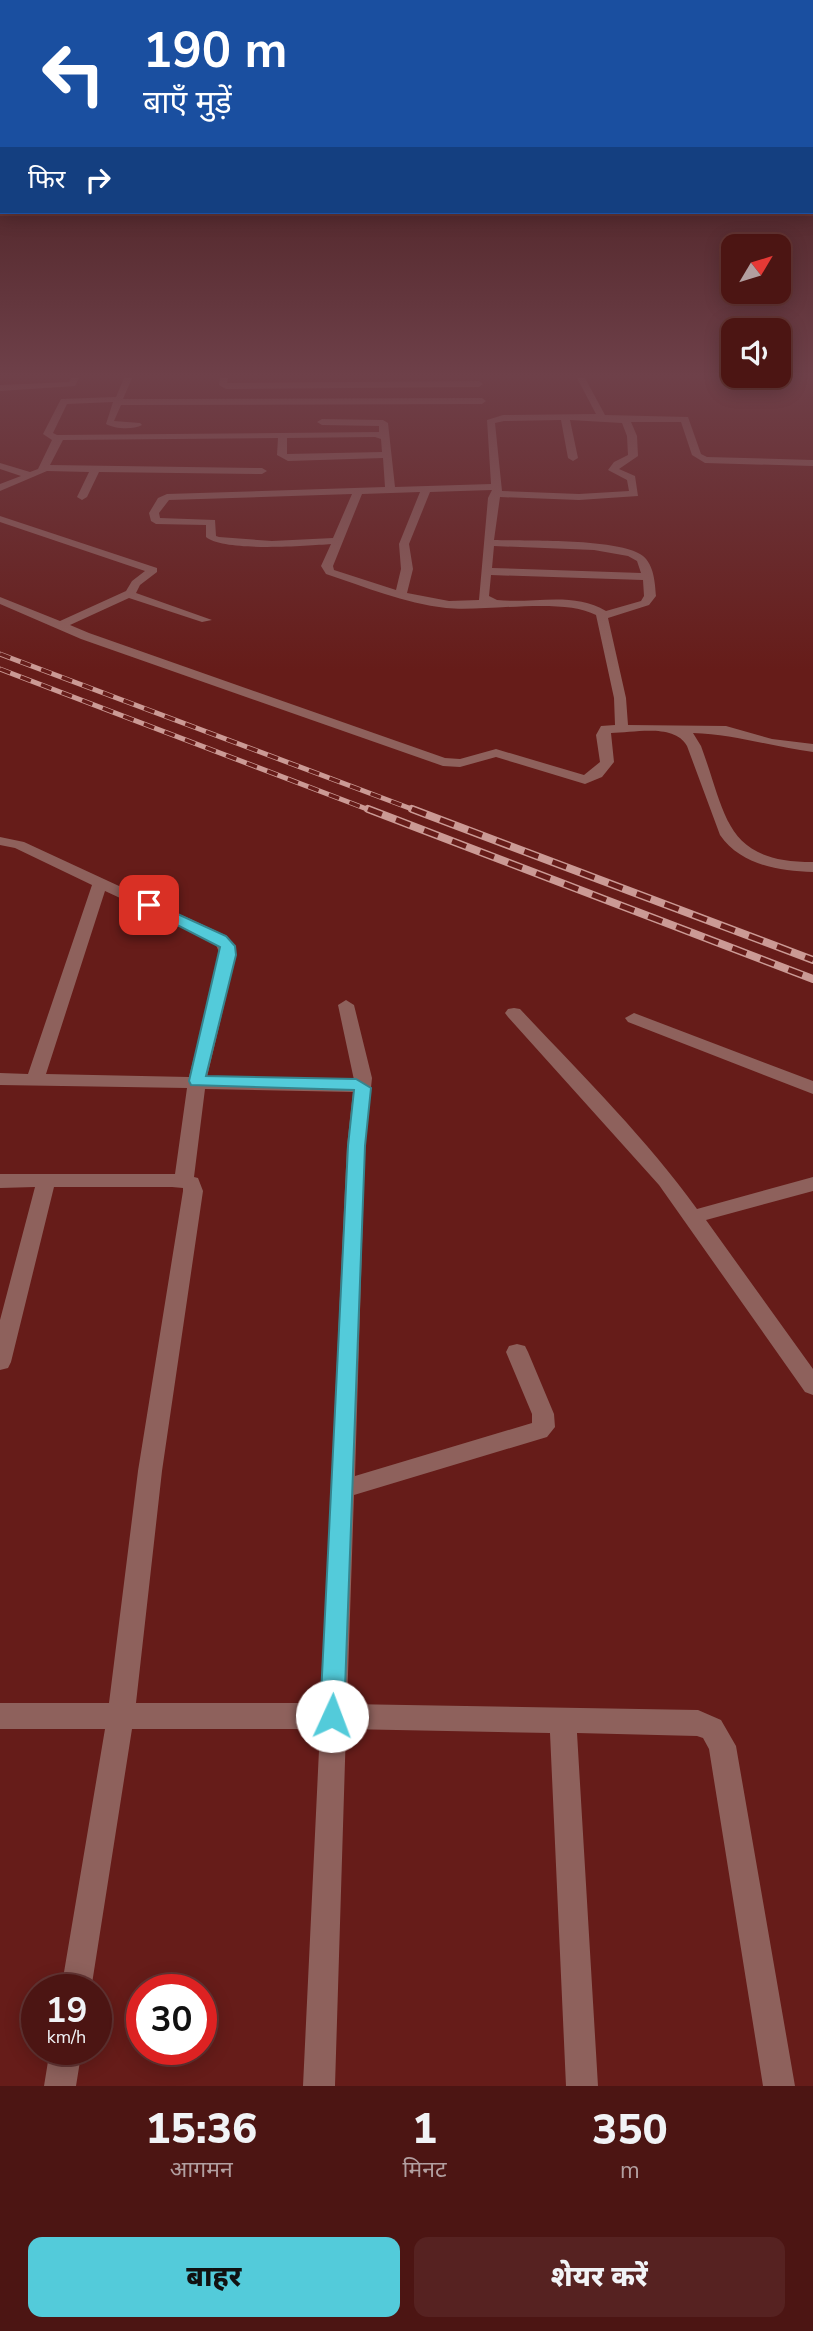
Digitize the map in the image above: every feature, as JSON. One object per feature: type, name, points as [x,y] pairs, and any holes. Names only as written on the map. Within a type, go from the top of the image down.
[{"type":"street","points":[[82,497],[92,475]]},
{"type":"street","points":[[389,475],[390,490]]},
{"type":"street","points":[[490,602],[483,598],[493,498],[497,490],[495,475]]},
{"type":"street","points":[[337,541],[272,544],[217,540],[211,537],[211,522],[156,522],[154,513],[166,497],[426,489],[497,490],[579,497],[634,494],[632,478],[626,475]]},
{"type":"street","points":[[0,488],[32,476]]},
{"type":"street","points":[[401,594],[407,569],[404,544],[421,508],[426,489]]},
{"type":"street","points":[[358,491],[327,566],[330,572],[401,594],[457,606],[490,602],[587,606],[602,616],[620,698],[622,727]]},
{"type":"street","points":[[0,519],[153,569],[129,594],[59,626]]},
{"type":"street","points":[[489,543],[623,550],[640,558],[648,577],[648,600],[602,616]]},
{"type":"street","points":[[486,571],[648,577]]},
{"type":"street","points":[[129,594],[206,620]]},
{"type":"street","points":[[0,600],[59,626],[443,762],[460,762],[496,753],[585,780],[597,775],[607,762],[603,731],[622,727],[726,730],[771,743],[813,748]]},
{"type":"street","points":[[678,729],[688,736],[694,746],[727,835],[734,846],[778,863],[813,867]]},
{"type":"street","points":[[0,841],[19,845],[221,939],[228,946],[197,1081],[184,1181]]},
{"type":"street","points":[[35,1079],[100,883]]},
{"type":"street","points":[[319,2086],[356,1146],[362,1086],[362,1067],[346,1005]]},
{"type":"street","points":[[514,1013],[614,1119],[693,1217],[813,1386]]},
{"type":"street","points":[[634,1018],[813,1088]]},
{"type":"street","points":[[0,1079],[362,1086]]},
{"type":"street","points":[[0,1181],[184,1181],[191,1183],[193,1191],[150,1471],[121,1715],[79,1974]]},
{"type":"street","points":[[0,1362],[46,1181]]},
{"type":"street","points":[[693,1217],[813,1184]]},
{"type":"street","points":[[342,1489],[539,1431],[544,1427],[543,1414],[517,1353]]},
{"type":"street","points":[[0,1716],[332,1716],[698,1723],[712,1729],[722,1746],[779,2086]]},
{"type":"street","points":[[563,1721],[582,2086]]},
{"type":"street","points":[[60,2086],[63,2065]]},
{"type":"railway","points":[[0,654],[417,811]]},
{"type":"railway","points":[[0,669],[372,811]]},
{"type":"railway","points":[[368,809],[813,979]]},
{"type":"railway","points":[[412,809],[813,960]]},
{"type":"route","points":[[149,905],[221,939],[228,946],[197,1081],[356,1084],[363,1088],[356,1146],[332,1716]]}]
